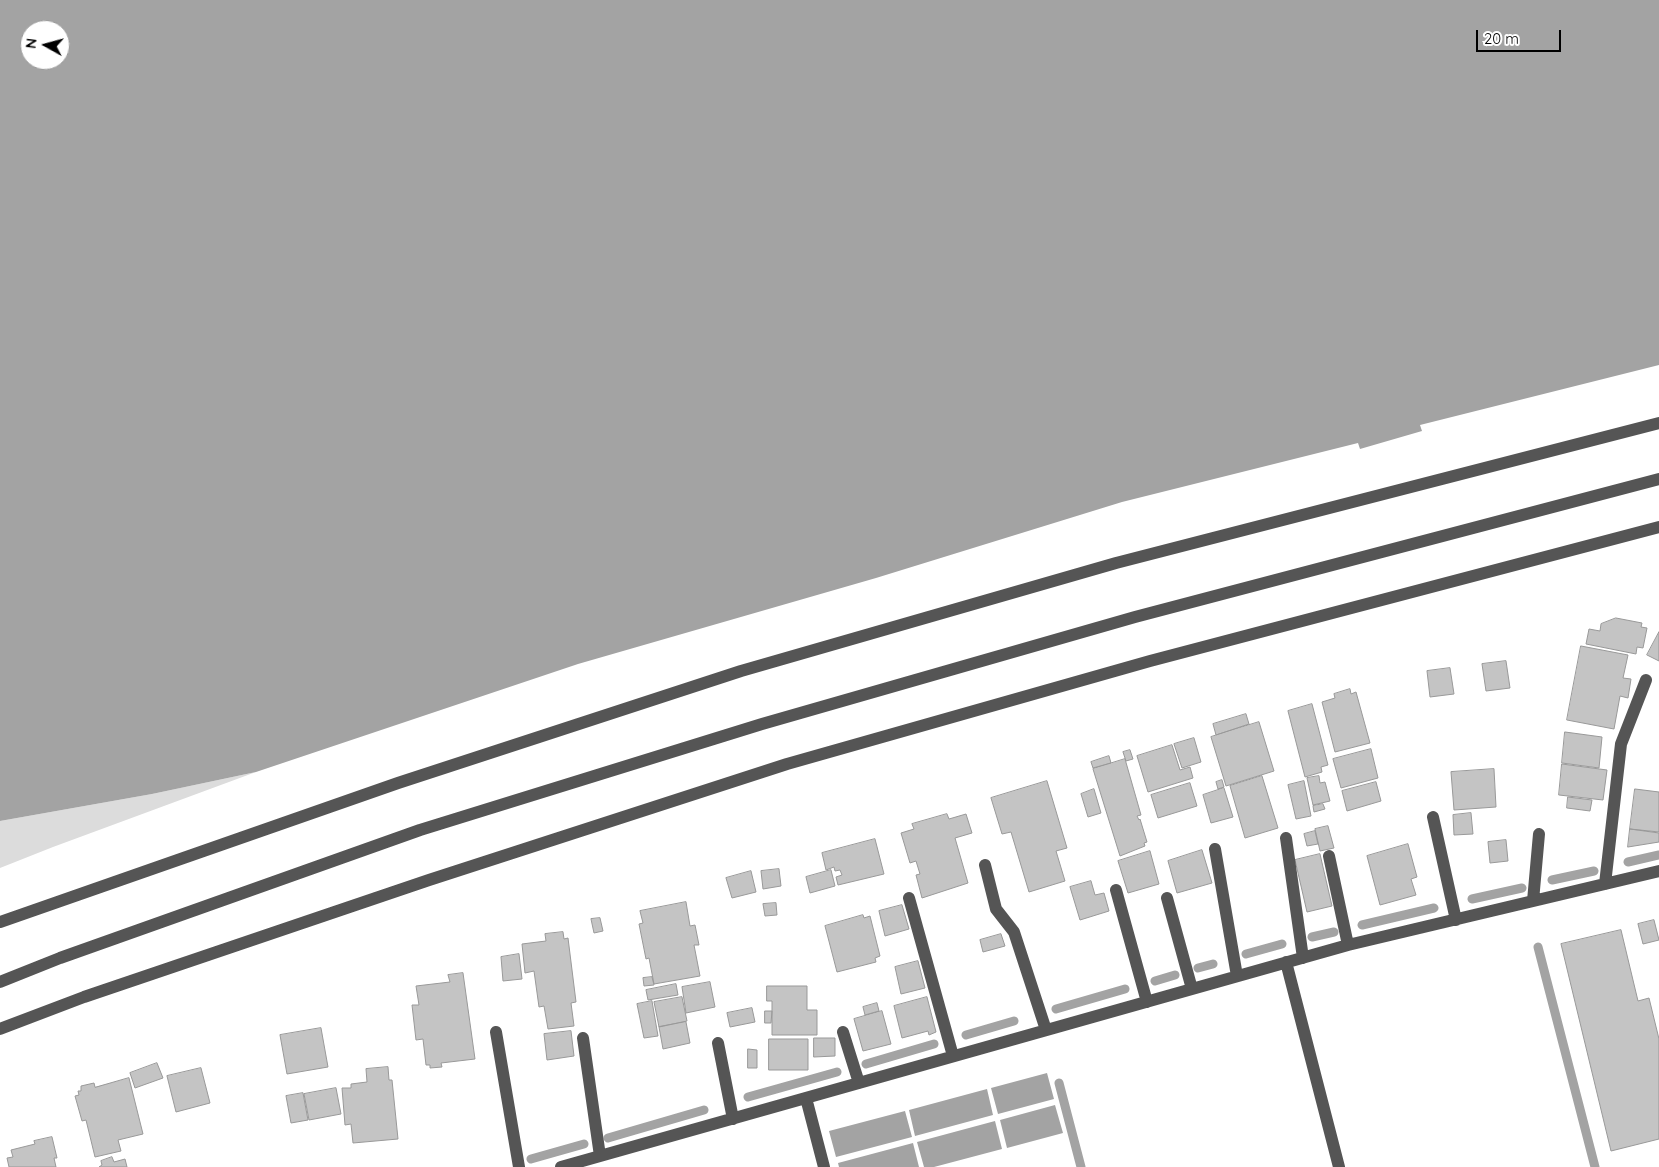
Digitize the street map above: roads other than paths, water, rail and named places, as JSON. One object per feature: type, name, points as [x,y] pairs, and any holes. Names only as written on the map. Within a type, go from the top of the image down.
[{"type":"street","points":[[0,922],[398,783],[741,671],[1116,563],[1659,423]]},
{"type":"street","points":[[0,982],[60,958],[420,830],[762,724],[1135,617],[1659,479]]},
{"type":"street","points":[[0,1029],[84,997],[429,880],[787,764],[1150,661],[1659,527]]},
{"type":"street","points":[[1605,884],[1620,744],[1646,680]]},
{"type":"street","points":[[1433,817],[1456,920]]},
{"type":"street","points":[[1533,901],[1539,834]]},
{"type":"street","points":[[1286,838],[1303,958]]},
{"type":"street","points":[[1215,849],[1237,976]]},
{"type":"street","points":[[1329,856],[1348,945]]},
{"type":"street","points":[[986,865],[996,909],[1014,932],[1046,1030]]},
{"type":"street","points":[[561,1167],[1348,945],[1659,871]]},
{"type":"street","points":[[1116,890],[1147,1002]]},
{"type":"street","points":[[909,898],[953,1056]]},
{"type":"street","points":[[1167,898],[1192,989]]},
{"type":"street","points":[[1286,962],[1339,1167]]},
{"type":"street","points":[[496,1032],[519,1167]]},
{"type":"street","points":[[843,1032],[858,1083]]},
{"type":"street","points":[[583,1038],[600,1156]]},
{"type":"street","points":[[718,1043],[733,1119]]},
{"type":"street","points":[[806,1098],[824,1167]]},
{"type":"waterway","points":[[1628,862],[1659,855]]},
{"type":"waterway","points":[[1552,880],[1594,871]]},
{"type":"waterway","points":[[1472,899],[1522,888]]},
{"type":"waterway","points":[[1362,925],[1434,908]]},
{"type":"waterway","points":[[1312,937],[1334,932]]},
{"type":"waterway","points":[[1246,954],[1282,944]]},
{"type":"waterway","points":[[1538,947],[1595,1167]]},
{"type":"waterway","points":[[1198,968],[1213,964]]},
{"type":"waterway","points":[[1155,981],[1175,975]]},
{"type":"waterway","points":[[1056,1009],[1125,989]]},
{"type":"waterway","points":[[966,1035],[1014,1021]]},
{"type":"waterway","points":[[866,1064],[934,1044]]},
{"type":"waterway","points":[[748,1097],[837,1072]]},
{"type":"waterway","points":[[1059,1083],[1081,1167]]},
{"type":"waterway","points":[[608,1138],[704,1110]]},
{"type":"waterway","points":[[531,1159],[584,1144]]}]
